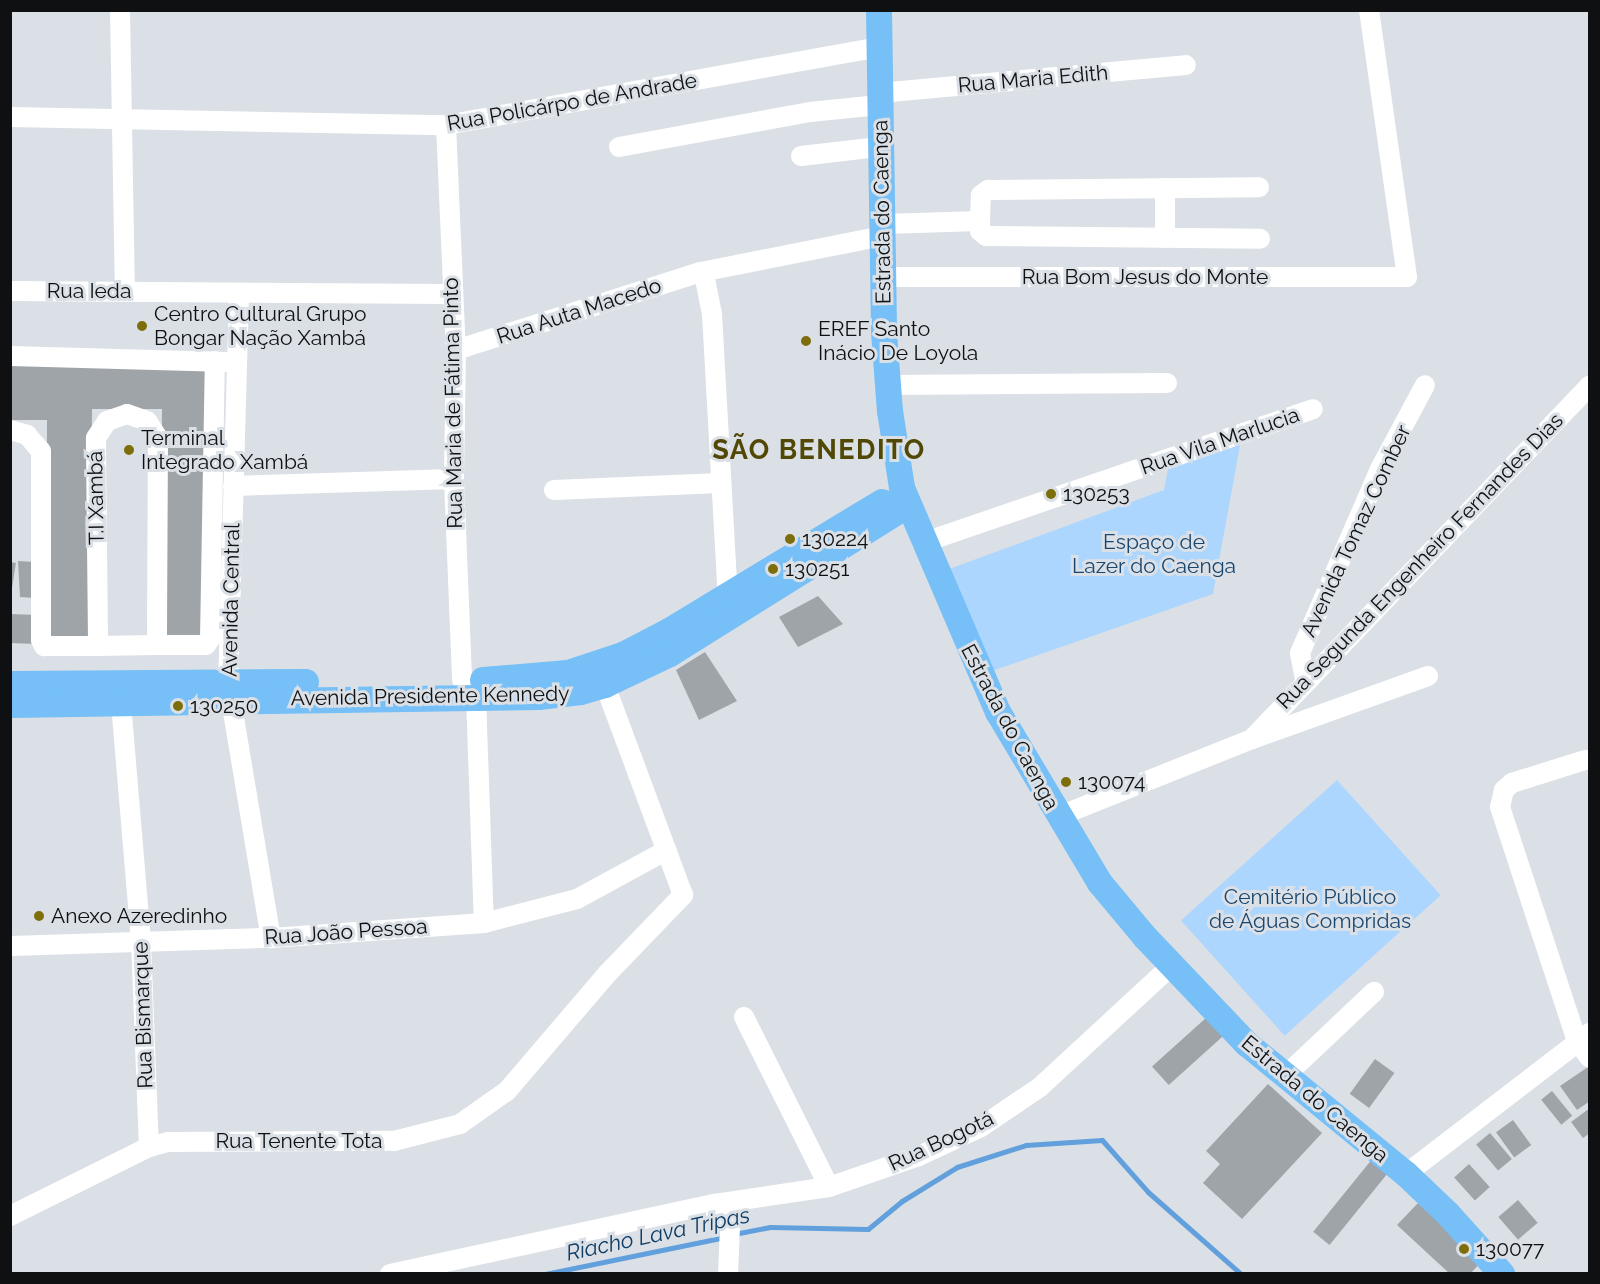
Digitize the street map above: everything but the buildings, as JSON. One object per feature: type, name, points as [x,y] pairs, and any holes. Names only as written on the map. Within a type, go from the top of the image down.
[{"type":"main road","name":"Estrada do Caenga","points":[[879,10],[879,147],[888,385],[905,497],[922,543],[998,712],[1057,817],[1100,883],[1172,965],[1247,1044],[1284,1077],[1406,1173],[1448,1214],[1502,1274]]},
{"type":"main road","name":"Avenida Presidente Kennedy","points":[[469,689],[504,681],[568,673],[623,654],[905,497]]},
{"type":"main road","name":"Avenida Presidente Kennedy","points":[[10,684],[231,692],[469,689],[538,697],[605,685],[670,654],[905,497]]},
{"type":"main road","name":"Avenida Presidente Kennedy","points":[[10,705],[121,702],[231,692]]},
{"type":"street","points":[[120,10],[120,117],[125,290]]},
{"type":"street","name":"Rua Bom Jesus do Monte","points":[[884,277],[1407,277],[1370,11]]},
{"type":"street","name":"Rua Policárpo de Andrade","points":[[10,117],[120,117],[214,122],[446,125],[879,47]]},
{"type":"street","name":"Rua Maria Edith","points":[[620,147],[879,99],[1186,65]]},
{"type":"street","name":"Rua Maria de Fátima Pinto","points":[[446,125],[450,294],[456,350],[454,479],[484,923]]},
{"type":"street","points":[[801,156],[879,147]]},
{"type":"street","points":[[1259,187],[988,190],[981,195],[980,231],[986,236],[1260,239]]},
{"type":"street","points":[[1165,188],[1165,238]]},
{"type":"street","name":"Rua Auta Macedo","points":[[456,350],[701,272],[883,230],[980,221]]},
{"type":"street","points":[[701,272],[709,288],[712,314],[728,596]]},
{"type":"street","name":"Rua Ieda","points":[[10,291],[450,294]]},
{"type":"street","name":"Avenida Central","points":[[239,294],[233,486],[231,692],[271,938]]},
{"type":"street","points":[[10,356],[238,362]]},
{"type":"street","points":[[10,430],[27,435],[41,451],[41,640],[44,646],[206,645],[210,639],[215,361]]},
{"type":"street","points":[[888,385],[1167,383]]},
{"type":"street","name":"Avenida Tomaz Comber","points":[[1305,679],[1300,653],[1380,470],[1425,385]]},
{"type":"street","name":"Rua Segunda Engenheiro Fernandes Dias","points":[[1252,739],[1305,679],[1590,385]]},
{"type":"street","name":"Rua Vila Marlucia","points":[[922,543],[1313,409]]},
{"type":"street","name":"T.I Xambá","points":[[95,646],[98,640],[96,438],[107,421],[127,414],[147,421],[158,438],[157,645]]},
{"type":"street","points":[[233,486],[454,479]]},
{"type":"street","points":[[555,490],[721,483]]},
{"type":"street","name":"Rua Segunda Engenheiro Fernandes Dias","points":[[1057,817],[1252,739],[1428,676]]},
{"type":"street","points":[[605,685],[667,850]]},
{"type":"street","name":"Rua Bismarque","points":[[121,702],[141,941],[149,1147]]},
{"type":"street","points":[[1585,760],[1512,783],[1504,790],[1500,807],[1590,1058]]},
{"type":"street","name":"Rua Tenente Tota","points":[[10,1216],[149,1147],[185,1140],[383,1142],[425,1136],[460,1124],[507,1091],[607,974],[683,895],[667,850]]},
{"type":"street","name":"Rua João Pessoa","points":[[10,946],[271,938],[484,923],[577,899],[667,850]]},
{"type":"street","name":"Rua Bogotá","points":[[390,1274],[730,1202],[829,1187],[919,1156],[981,1127],[1040,1087],[1172,965]]},
{"type":"street","points":[[1284,1077],[1374,992]]},
{"type":"street","points":[[744,1017],[829,1187]]},
{"type":"street","points":[[1406,1173],[1583,1037]]},
{"type":"street","points":[[728,1265],[732,1226],[730,1202]]},
{"type":"green space","name":"Espaço de Lazer do Caenga","points":[[1241,440],[1213,594],[992,671],[949,569],[1164,490],[1169,464]]},
{"type":"green space","name":"Cemitério Público de Águas Compridas","points":[[1337,780],[1441,895],[1285,1036],[1181,921]]},
{"type":"waterway","name":"Riacho Lava Tripas","points":[[734,1234],[770,1227],[868,1229],[902,1201],[957,1167],[1026,1145],[1102,1140],[1148,1192],[1241,1274]]},
{"type":"waterway","name":"Riacho Lava Tripas","points":[[545,1274],[725,1237]]},
{"type":"place","name":"Centro Cultural Grupo Bongar Nação Xambá","points":[[142,326]]},
{"type":"place","name":"EREF Santo Inácio De Loyola","points":[[806,341]]},
{"type":"place","name":"Terminal Integrado Xambá","points":[[129,450]]},
{"type":"place","name":"130253","points":[[1051,494]]},
{"type":"place","name":"130224","points":[[790,539]]},
{"type":"place","name":"130251","points":[[773,569]]},
{"type":"place","name":"130250","points":[[178,706]]},
{"type":"place","name":"130074","points":[[1066,782]]},
{"type":"place","name":"Anexo Azeredinho","points":[[39,916]]},
{"type":"place","name":"130077","points":[[1464,1249]]},
{"type":"district","name":"SÃO BENEDITO","points":[[819,450]]}]
